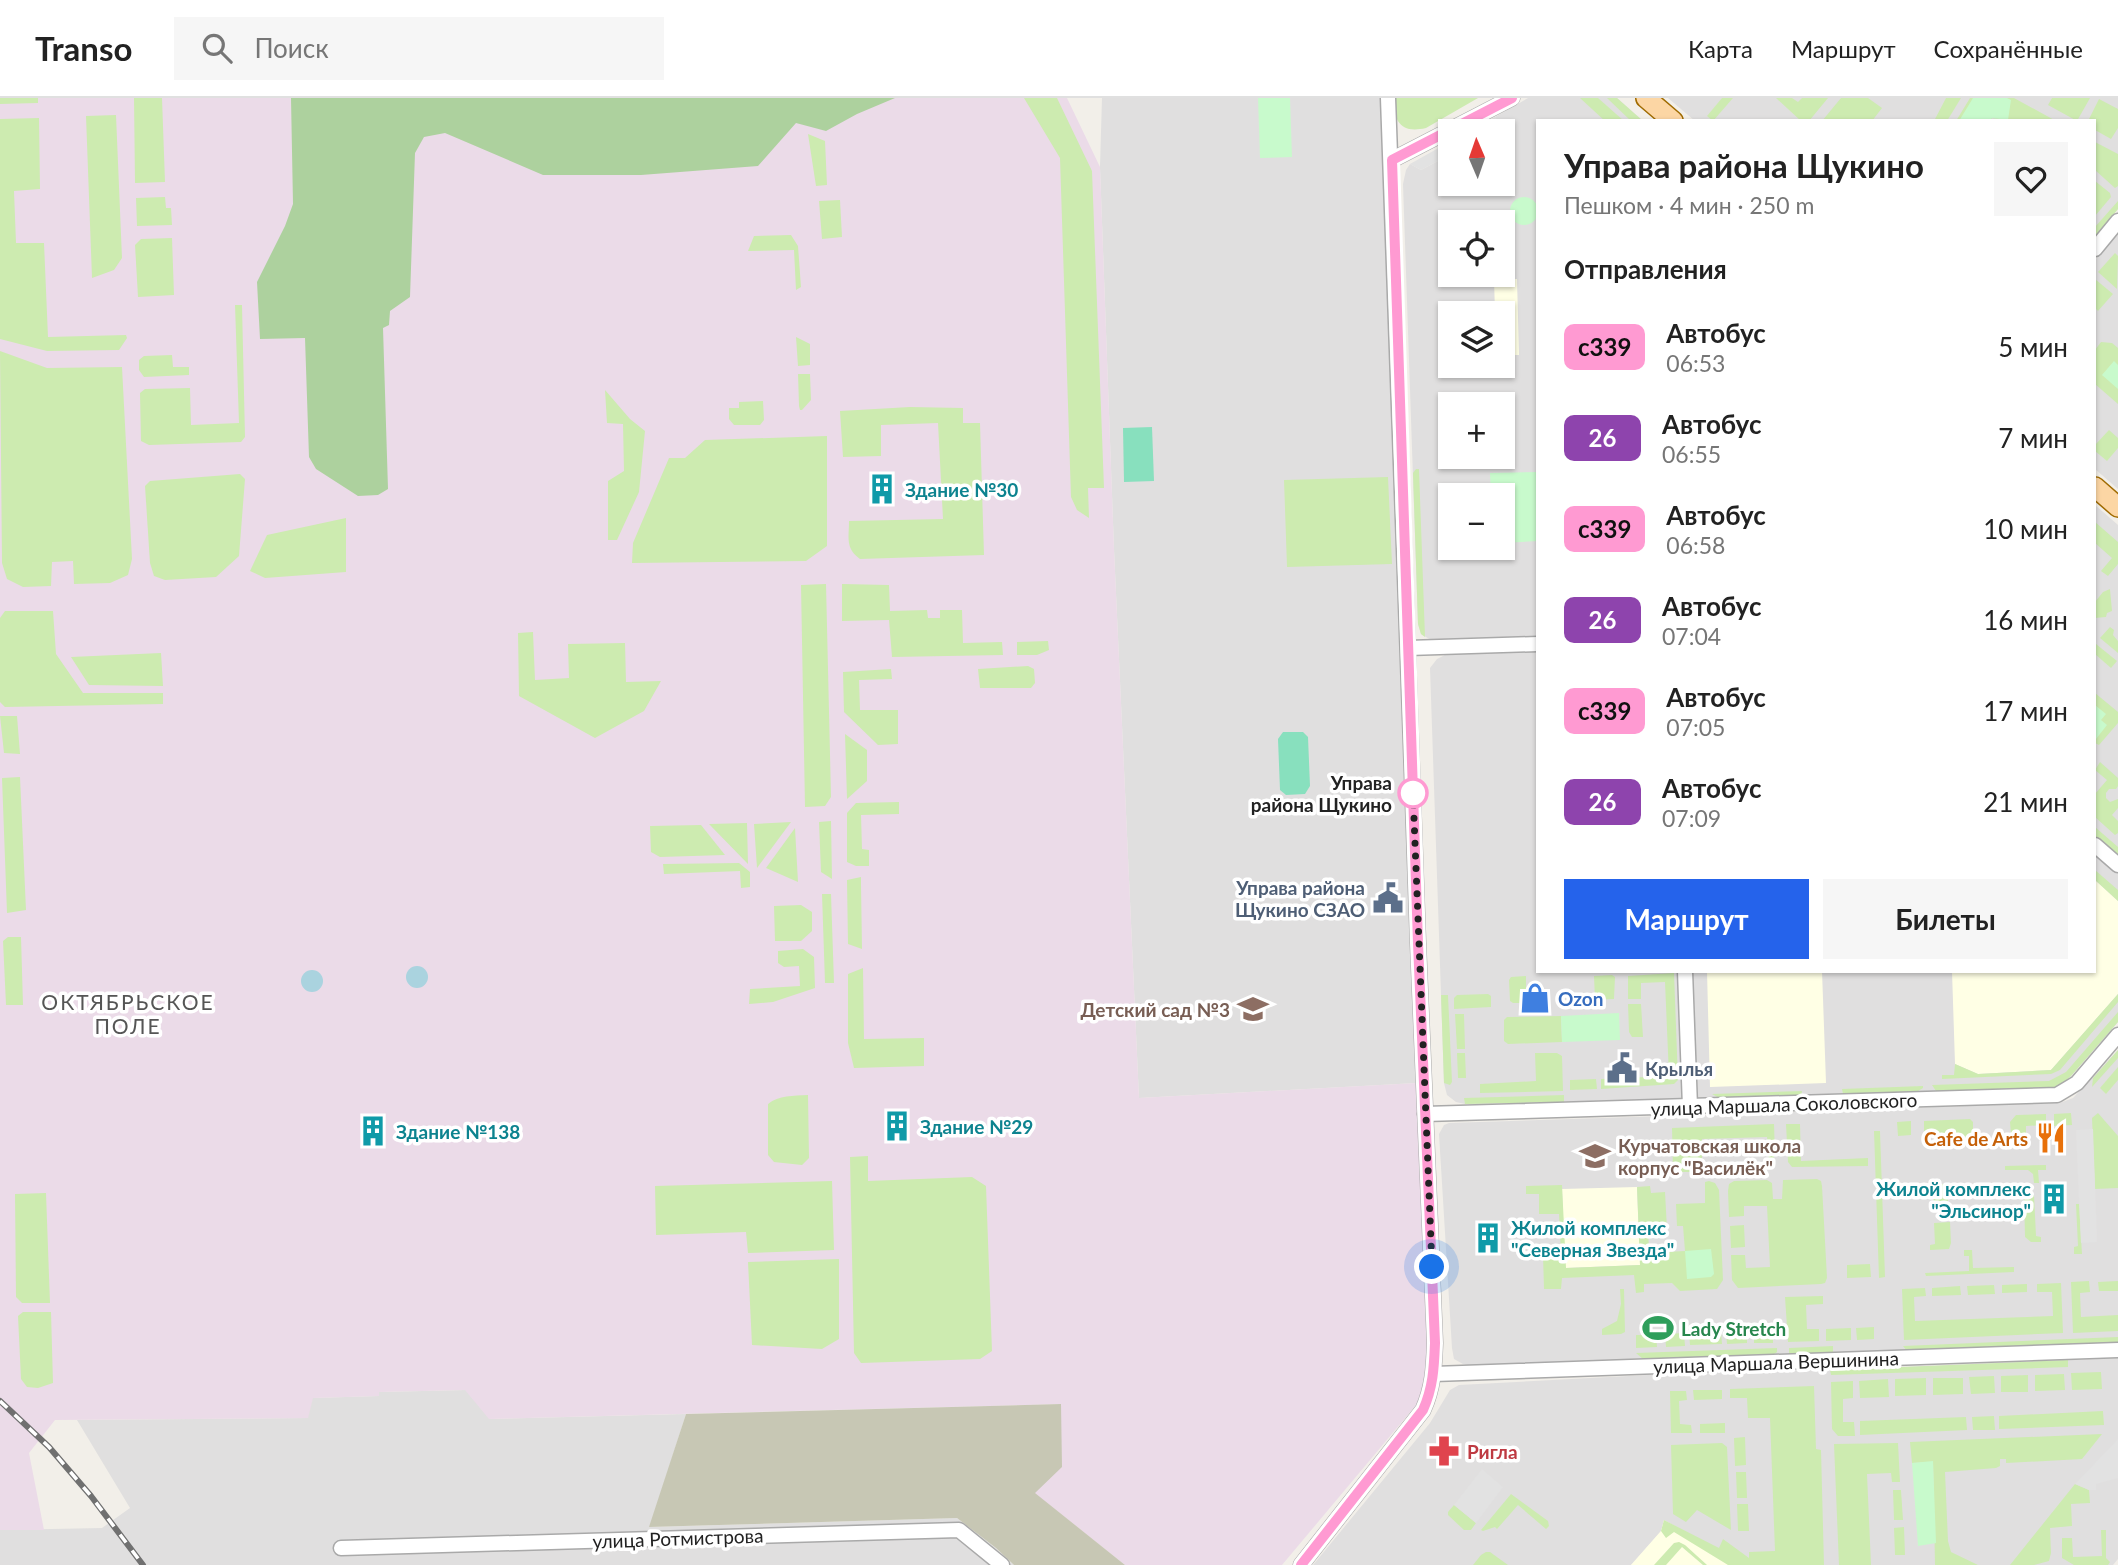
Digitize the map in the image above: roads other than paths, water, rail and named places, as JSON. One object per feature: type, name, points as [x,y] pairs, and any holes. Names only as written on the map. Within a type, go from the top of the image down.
[{"type":"main road","points":[[1646,98],[1671,119]]},
{"type":"main road","points":[[2096,488],[2118,507]]},
{"type":"street","points":[[1301,1565],[1423,1410],[1431,1392],[1434,1374],[1435,1343],[1388,98]]},
{"type":"street","points":[[1392,160],[1512,98]]},
{"type":"street","points":[[2096,248],[2118,221]]},
{"type":"street","points":[[1408,648],[1536,644]]},
{"type":"street","points":[[2096,846],[2118,865]]},
{"type":"street","points":[[1685,973],[1690,1107]]},
{"type":"street","name":"улица Маршала Соколовского","points":[[1425,1114],[2057,1095],[2077,1083],[2118,1035]]},
{"type":"street","name":"улица Маршала Вершинина","points":[[1434,1374],[2118,1350]]},
{"type":"street","name":"улица Ротмистрова","points":[[341,1548],[959,1530],[1002,1565]]},
{"type":"water","points":[[417,966],[425,969],[428,977],[425,985],[417,988],[409,985],[406,977],[409,969]]},
{"type":"water","points":[[312,970],[320,973],[323,981],[320,989],[312,992],[304,989],[301,981],[304,973]]},
{"type":"railway","points":[[0,1401],[49,1447],[91,1496],[143,1565]]},
{"type":"place","name":"Здание №30","points":[[882,489]]},
{"type":"place","name":"Управа района Щукино","points":[[1413,793]]},
{"type":"place","name":"Управа района Щукино СЗАО","points":[[1388,898]]},
{"type":"place","name":"Ozon","points":[[1535,998]]},
{"type":"place","name":"Детский сад №3","points":[[1253,1009]]},
{"type":"place","name":"Крылья","points":[[1622,1068]]},
{"type":"place","name":"Здание №29","points":[[897,1126]]},
{"type":"place","name":"Здание №138","points":[[373,1131]]},
{"type":"place","name":"Cafe de Arts","points":[[2051,1138]]},
{"type":"place","name":"Курчатовская школа корпус \"Василёк\"","points":[[1595,1156]]},
{"type":"place","name":"Жилой комплекс \"Эльсинор\"","points":[[2054,1199]]},
{"type":"place","name":"Жилой комплекс \"Северная Звезда\"","points":[[1488,1238]]},
{"type":"place","name":"Lady Stretch","points":[[1658,1328]]},
{"type":"place","name":"Ригла","points":[[1444,1451]]},
{"type":"district","name":"ОКТЯБРЬСКОЕ ПОЛЕ","points":[[128,1013]]}]
